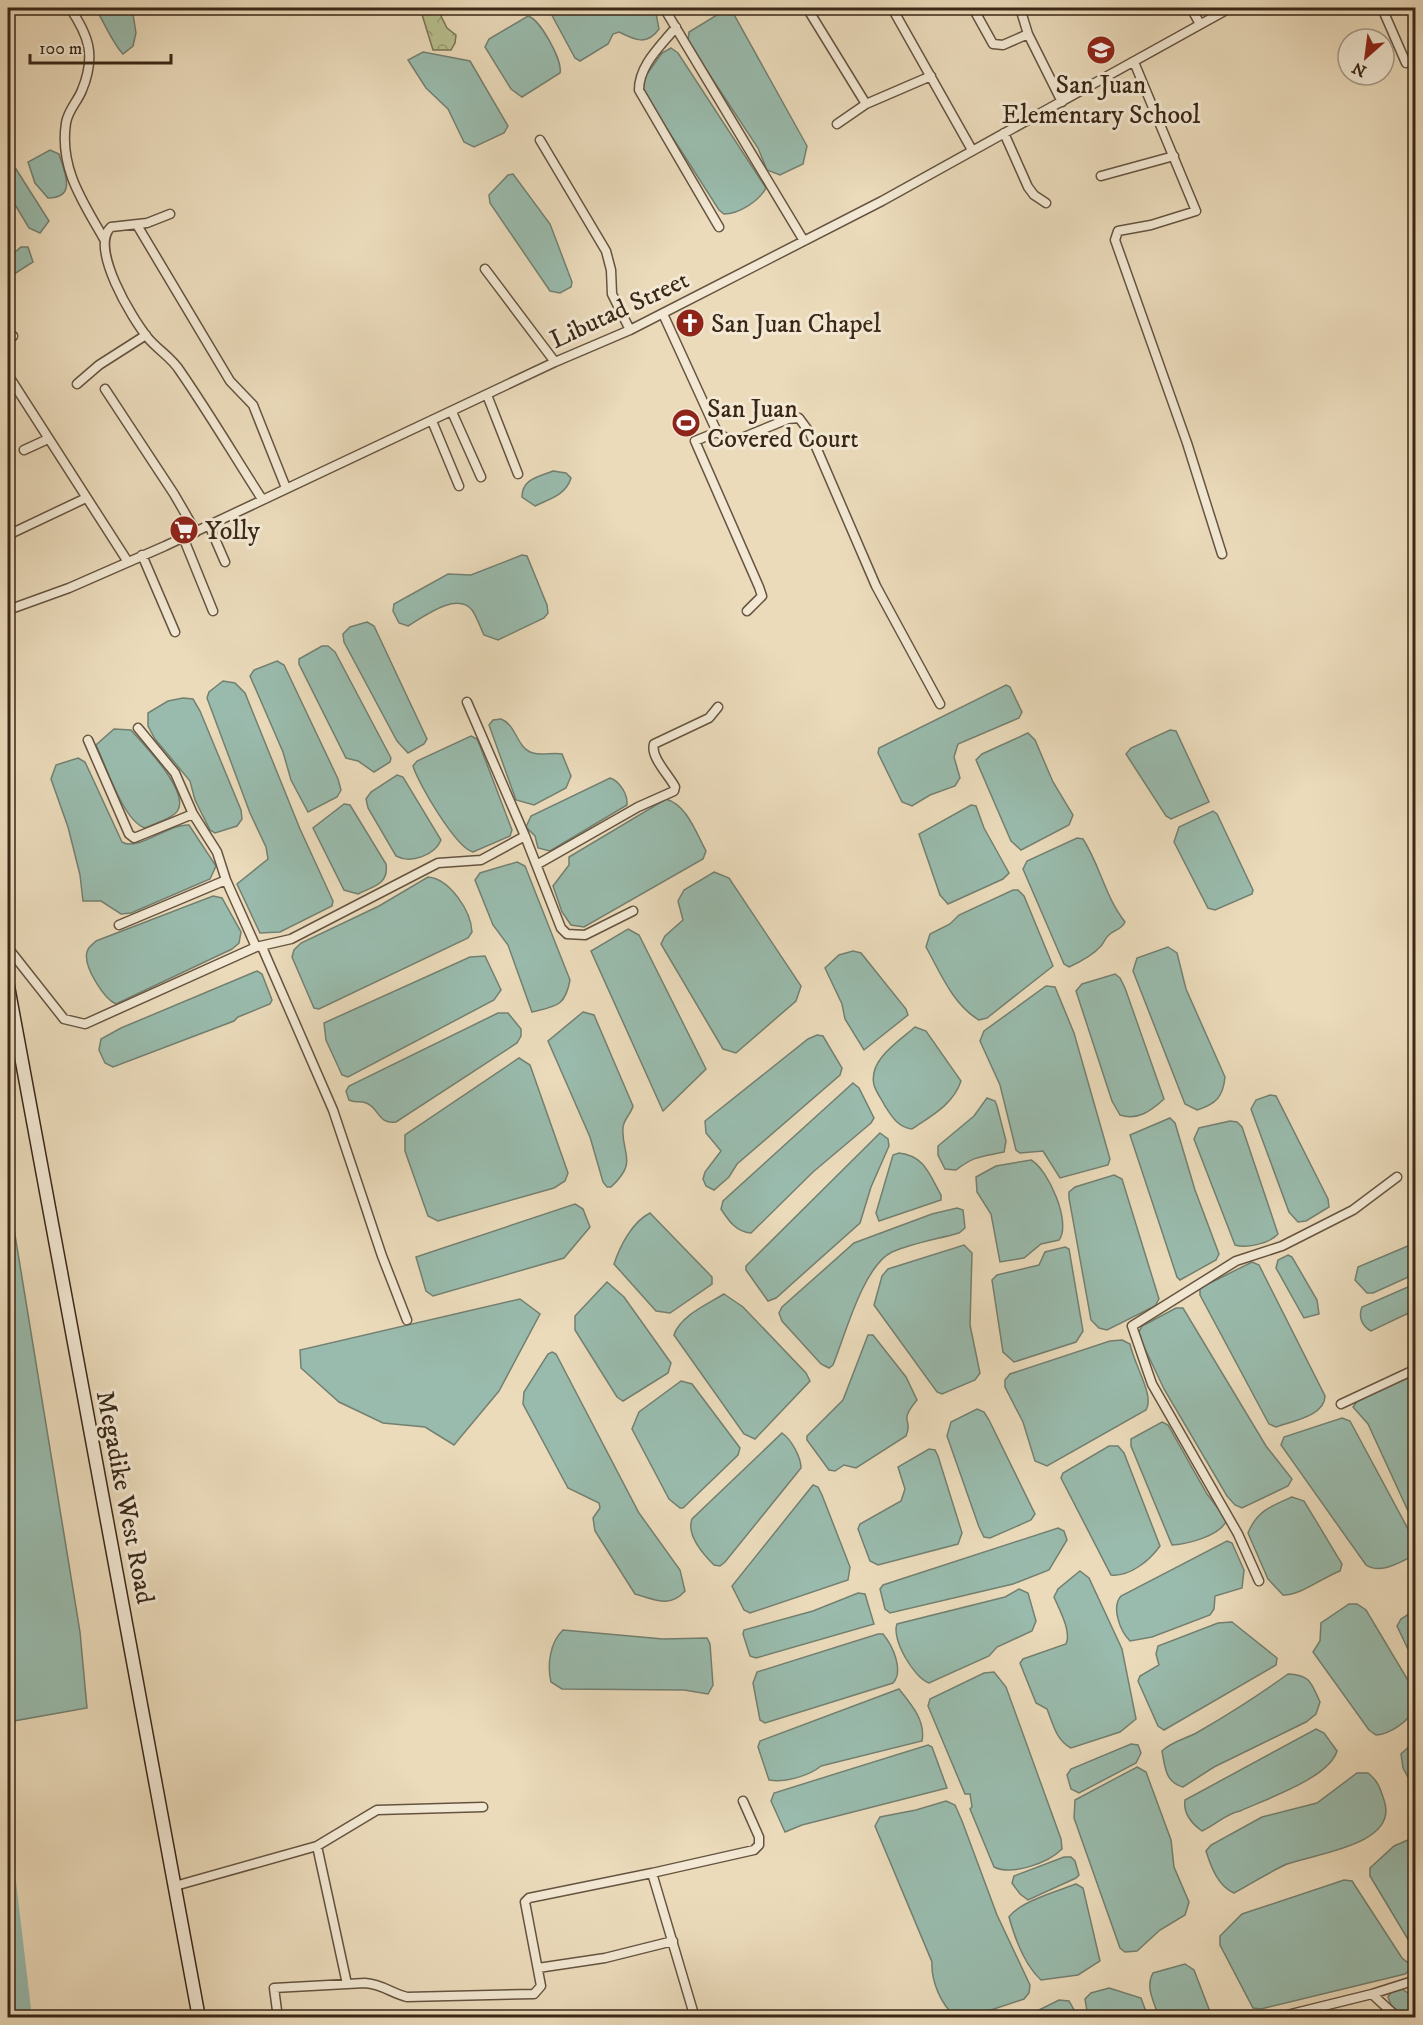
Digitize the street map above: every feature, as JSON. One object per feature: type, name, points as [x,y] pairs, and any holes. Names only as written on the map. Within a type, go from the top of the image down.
[{"type":"street","points":[[70,8],[87,36],[90,48],[82,89],[66,123],[68,172],[104,239],[105,258],[114,279],[146,335],[178,368],[262,499]]},
{"type":"street","points":[[664,8],[804,241]]},
{"type":"street","points":[[807,8],[866,104]]},
{"type":"street","points":[[892,8],[972,150]]},
{"type":"street","points":[[973,8],[993,44],[1003,45],[1028,34]]},
{"type":"street","points":[[1020,8],[1028,34],[1062,102]]},
{"type":"street","points":[[1191,8],[1200,24]]},
{"type":"street","name":"Libutad Street","points":[[8,610],[196,532],[555,362],[663,314],[1062,102],[1230,8]]},
{"type":"street","points":[[1382,8],[1406,63]]},
{"type":"street","points":[[676,27],[644,68],[639,79],[639,90],[719,227]]},
{"type":"street","points":[[1134,62],[1196,210],[1151,225],[1119,231],[1115,240],[1187,443],[1222,555]]},
{"type":"street","points":[[837,124],[866,104],[931,76]]},
{"type":"street","points":[[1004,133],[1028,187],[1034,195],[1046,203]]},
{"type":"street","points":[[540,140],[606,251],[611,270],[612,294],[630,330]]},
{"type":"street","points":[[1101,176],[1174,156]]},
{"type":"street","points":[[104,239],[111,226],[137,225],[170,214]]},
{"type":"street","points":[[137,225],[230,381],[253,405],[286,488]]},
{"type":"street","points":[[485,269],[555,362]]},
{"type":"street","points":[[663,314],[717,432],[732,442],[788,419],[799,418],[810,433],[876,586],[940,704]]},
{"type":"street","points":[[77,384],[99,365],[146,335]]},
{"type":"street","points":[[8,375],[128,562]]},
{"type":"street","points":[[105,389],[174,494],[196,532]]},
{"type":"street","points":[[487,395],[518,474]]},
{"type":"street","points":[[452,412],[481,477]]},
{"type":"street","points":[[432,422],[459,486]]},
{"type":"street","points":[[717,432],[695,441],[759,586],[762,596],[747,611]]},
{"type":"street","points":[[24,450],[48,439]]},
{"type":"street","points":[[8,536],[86,498]]},
{"type":"street","points":[[209,525],[225,562]]},
{"type":"street","points":[[183,537],[213,611]]},
{"type":"street","points":[[142,555],[175,632]]},
{"type":"street","points":[[467,702],[538,864],[561,928],[567,934],[585,935],[633,911]]},
{"type":"street","points":[[538,864],[638,807],[674,791],[675,787],[654,754],[654,744],[709,718],[718,707]]},
{"type":"street","points":[[138,728],[175,773],[193,814],[217,852],[226,880],[259,947],[337,1120],[382,1256],[407,1320]]},
{"type":"street","points":[[88,740],[129,834],[134,838],[193,814]]},
{"type":"street","points":[[8,948],[64,1019],[85,1024],[259,947],[291,939],[438,862],[481,860],[525,836]]},
{"type":"street","points":[[119,925],[226,880]]},
{"type":"street","name":"Megadike West Road","points":[[8,986],[199,2018]]},
{"type":"street","points":[[1259,1581],[1238,1534],[1152,1384],[1132,1326],[1236,1261],[1282,1246],[1353,1210],[1397,1177]]},
{"type":"street","points":[[1341,1404],[1416,1369]]},
{"type":"street","points":[[278,2018],[274,1988],[379,1984],[396,1994],[407,1997],[534,1994],[541,1986],[525,1902],[529,1898],[652,1874],[754,1850],[759,1845],[759,1837],[743,1801]]},
{"type":"street","points":[[175,1886],[317,1846],[377,1810],[483,1807]]},
{"type":"street","points":[[317,1846],[347,1984]]},
{"type":"street","points":[[652,1874],[695,2018]]},
{"type":"street","points":[[538,1968],[605,1958],[673,1941]]},
{"type":"street","points":[[1275,2018],[1372,1994],[1408,1980],[1416,1980]]},
{"type":"street","points":[[1372,1994],[1398,2018]]},
{"type":"green space","points":[[420,8],[437,8],[447,28],[456,35],[451,50],[433,50]]},
{"type":"shaded area","points":[[95,8],[132,8],[136,33],[133,46],[123,54],[115,43]]},
{"type":"shaded area","points":[[548,8],[652,8],[656,13],[659,29],[645,40],[619,32],[613,34],[608,44],[580,61],[575,58]]},
{"type":"shaded area","points":[[725,10],[732,11],[807,146],[803,164],[780,175],[767,170],[758,148],[688,42],[689,32]]},
{"type":"shaded area","points":[[528,16],[538,24],[550,41],[558,59],[560,73],[522,97],[511,89],[485,47],[489,39]]},
{"type":"shaded area","points":[[671,48],[678,53],[766,188],[754,202],[736,212],[724,214],[719,210],[644,93],[642,81],[662,53]]},
{"type":"shaded area","points":[[423,52],[470,61],[508,126],[504,133],[474,147],[464,142],[448,109],[426,88],[408,60]]},
{"type":"shaded area","points":[[50,150],[59,154],[67,182],[63,194],[48,198],[35,183],[28,162]]},
{"type":"shaded area","points":[[16,169],[49,221],[40,233],[29,228],[8,193],[8,172]]},
{"type":"shaded area","points":[[513,174],[550,224],[572,282],[571,287],[560,293],[550,291],[490,203],[489,195],[508,175]]},
{"type":"shaded area","points":[[21,247],[28,247],[33,262],[11,276],[8,274],[8,258]]},
{"type":"shaded area","points":[[553,471],[566,473],[571,478],[565,489],[535,506],[522,497],[528,482]]},
{"type":"shaded area","points":[[522,555],[527,556],[547,605],[548,613],[544,618],[498,640],[484,635],[474,613],[466,605],[449,604],[408,626],[399,623],[393,611],[394,604],[448,574],[471,575]]},
{"type":"shaded area","points":[[367,622],[374,626],[427,739],[424,744],[408,753],[397,741],[344,642],[343,634],[350,627]]},
{"type":"shaded area","points":[[322,646],[328,646],[335,652],[391,758],[390,762],[374,772],[358,761],[346,758],[299,664],[299,659]]},
{"type":"shaded area","points":[[277,661],[284,665],[338,779],[341,790],[337,797],[308,812],[291,780],[283,752],[250,676],[254,670]]},
{"type":"shaded area","points":[[223,681],[235,683],[245,693],[300,829],[333,901],[332,906],[280,932],[260,933],[237,884],[268,859],[266,847],[250,813],[207,698],[209,692]]},
{"type":"shaded area","points":[[1006,685],[1010,687],[1022,712],[1019,718],[958,744],[954,757],[960,778],[955,786],[930,795],[912,806],[902,802],[878,753],[879,748]]},
{"type":"shaded area","points":[[193,699],[200,711],[241,810],[242,819],[237,826],[215,833],[210,830],[195,800],[190,781],[155,739],[148,726],[148,713],[168,701]]},
{"type":"shaded area","points":[[501,719],[510,726],[527,750],[536,754],[562,754],[571,776],[566,788],[534,805],[516,800],[489,725],[493,720]]},
{"type":"shaded area","points":[[114,729],[131,730],[171,780],[180,801],[178,810],[172,816],[145,828],[129,815],[96,745]]},
{"type":"shaded area","points":[[1170,730],[1176,731],[1209,802],[1171,819],[1166,816],[1126,754],[1131,748]]},
{"type":"shaded area","points":[[1028,733],[1035,740],[1053,782],[1073,815],[1069,825],[1021,850],[1011,841],[976,760],[982,754]]},
{"type":"shaded area","points":[[471,736],[477,739],[512,830],[510,836],[473,852],[466,848],[448,828],[422,786],[413,766],[417,761]]},
{"type":"shaded area","points":[[78,758],[85,762],[122,842],[136,843],[172,828],[189,825],[216,866],[210,879],[131,913],[121,914],[101,901],[83,901],[80,875],[68,827],[51,779],[56,765]]},
{"type":"shaded area","points":[[397,775],[403,777],[441,840],[434,850],[422,857],[409,859],[396,856],[368,808],[366,799],[371,792]]},
{"type":"shaded area","points":[[610,778],[623,789],[627,805],[550,851],[538,848],[535,836],[526,827],[531,816]]},
{"type":"shaded area","points":[[666,799],[680,807],[690,820],[706,851],[703,859],[584,927],[571,925],[562,912],[553,886],[569,865],[569,857]]},
{"type":"shaded area","points":[[344,804],[350,805],[386,864],[383,880],[358,894],[344,890],[313,828]]},
{"type":"shaded area","points":[[971,805],[976,806],[984,828],[1009,873],[1003,879],[948,904],[940,895],[919,834]]},
{"type":"shaded area","points":[[1213,811],[1217,814],[1253,890],[1252,894],[1215,910],[1208,908],[1174,842],[1179,827]]},
{"type":"shaded area","points":[[1077,838],[1083,839],[1089,849],[1112,902],[1125,922],[1112,932],[1094,952],[1069,967],[1064,964],[1023,869],[1027,861]]},
{"type":"shaded area","points":[[517,862],[525,866],[570,980],[565,996],[558,1004],[532,1012],[508,945],[493,925],[475,880],[480,873]]},
{"type":"shaded area","points":[[714,872],[729,878],[801,986],[796,1001],[736,1053],[723,1049],[661,944],[665,936],[683,920],[678,901],[684,890]]},
{"type":"shaded area","points":[[428,877],[444,883],[458,897],[471,924],[472,932],[468,938],[319,1009],[314,1008],[292,957],[294,950],[301,943],[379,906]]},
{"type":"shaded area","points":[[1013,890],[1018,890],[1024,896],[1053,966],[987,1018],[979,1020],[954,997],[926,947],[930,934],[950,924],[959,915]]},
{"type":"shaded area","points":[[213,896],[222,898],[241,932],[239,943],[232,949],[116,1004],[106,996],[88,965],[88,949],[96,941]]},
{"type":"shaded area","points":[[628,929],[639,935],[706,1069],[663,1111],[591,951]]},
{"type":"shaded area","points":[[1168,947],[1177,953],[1186,989],[1225,1077],[1217,1099],[1197,1110],[1185,1104],[1133,971],[1137,958]]},
{"type":"shaded area","points":[[853,951],[861,953],[906,1009],[908,1015],[864,1050],[845,1019],[842,1004],[825,968],[839,955]]},
{"type":"shaded area","points":[[485,956],[501,990],[494,1000],[348,1077],[342,1075],[326,1040],[324,1023],[470,957]]},
{"type":"shaded area","points":[[257,971],[262,974],[272,1000],[270,1004],[238,1017],[234,1021],[113,1067],[105,1063],[99,1050],[101,1039],[121,1028]]},
{"type":"shaded area","points":[[1115,974],[1125,988],[1164,1099],[1149,1111],[1132,1117],[1120,1115],[1112,1101],[1076,991],[1082,984]]},
{"type":"shaded area","points":[[1046,986],[1055,987],[1074,1033],[1110,1159],[1108,1165],[1060,1178],[1043,1151],[1020,1153],[1016,1150],[1000,1085],[980,1041],[984,1031]]},
{"type":"shaded area","points":[[583,1012],[594,1015],[633,1106],[623,1128],[627,1164],[611,1187],[607,1187],[603,1182],[590,1137],[548,1041]]},
{"type":"shaded area","points":[[498,1013],[508,1013],[521,1029],[521,1036],[517,1043],[396,1122],[385,1121],[368,1104],[349,1100],[346,1091],[349,1086]]},
{"type":"shaded area","points":[[915,1027],[926,1031],[961,1081],[953,1097],[947,1103],[912,1129],[899,1124],[890,1114],[875,1088],[873,1076],[880,1059],[886,1052]]},
{"type":"shaded area","points":[[817,1035],[823,1036],[842,1068],[840,1075],[737,1164],[729,1177],[714,1190],[706,1186],[703,1179],[705,1172],[721,1151],[706,1133],[705,1121],[808,1039]]},
{"type":"shaded area","points":[[519,1058],[530,1065],[568,1173],[565,1181],[554,1188],[438,1221],[428,1216],[405,1151],[405,1135]]},
{"type":"shaded area","points":[[853,1083],[859,1088],[874,1118],[871,1123],[813,1172],[751,1233],[737,1228],[721,1209],[723,1201]]},
{"type":"shaded area","points":[[1270,1095],[1276,1096],[1328,1199],[1329,1207],[1306,1221],[1298,1222],[1289,1212],[1251,1109],[1256,1100]]},
{"type":"shaded area","points":[[987,1098],[995,1101],[997,1106],[1006,1141],[1004,1152],[974,1159],[956,1170],[945,1169],[938,1155],[938,1146],[974,1116]]},
{"type":"shaded area","points":[[1170,1118],[1175,1123],[1195,1190],[1219,1254],[1216,1260],[1180,1280],[1177,1277],[1130,1135]]},
{"type":"shaded area","points":[[1230,1121],[1237,1122],[1242,1127],[1278,1234],[1269,1240],[1251,1246],[1235,1245],[1194,1139],[1199,1128]]},
{"type":"shaded area","points":[[880,1133],[888,1139],[889,1146],[871,1187],[860,1223],[776,1298],[768,1301],[746,1270],[746,1266]]},
{"type":"shaded area","points":[[899,1153],[921,1162],[941,1195],[941,1200],[879,1221],[876,1213],[893,1155]]},
{"type":"shaded area","points":[[1031,1160],[1038,1165],[1051,1185],[1060,1210],[1062,1232],[1059,1240],[1041,1244],[1024,1258],[1000,1262],[991,1214],[977,1192],[976,1177],[996,1166]]},
{"type":"shaded area","points":[[1114,1175],[1122,1179],[1159,1299],[1155,1306],[1107,1330],[1099,1328],[1091,1320],[1069,1192],[1075,1187]]},
{"type":"shaded area","points":[[8,1192],[80,1632],[87,1708],[8,1722]]},
{"type":"shaded area","points":[[575,1204],[583,1209],[590,1227],[564,1258],[433,1296],[426,1291],[416,1257]]},
{"type":"shaded area","points":[[957,1208],[963,1210],[965,1228],[959,1233],[892,1252],[872,1271],[856,1303],[833,1365],[829,1368],[821,1364],[782,1321],[779,1313],[782,1307],[854,1243],[932,1214]]},
{"type":"shaded area","points":[[650,1213],[712,1277],[712,1284],[670,1313],[656,1311],[614,1264],[632,1228]]},
{"type":"shaded area","points":[[1415,1243],[1415,1274],[1373,1293],[1367,1293],[1355,1280],[1358,1267]]},
{"type":"shaded area","points":[[964,1245],[972,1253],[970,1325],[980,1373],[975,1380],[942,1394],[937,1392],[874,1305],[882,1276],[888,1269]]},
{"type":"shaded area","points":[[1065,1247],[1069,1249],[1083,1331],[1076,1342],[1014,1362],[1003,1352],[992,1280],[997,1275],[1039,1265],[1045,1252]]},
{"type":"shaded area","points":[[1288,1255],[1292,1257],[1317,1300],[1319,1314],[1304,1318],[1276,1268],[1278,1260]]},
{"type":"shaded area","points":[[1252,1262],[1259,1265],[1325,1396],[1324,1403],[1314,1413],[1276,1427],[1269,1424],[1200,1295],[1200,1288]]},
{"type":"shaded area","points":[[607,1282],[624,1297],[671,1363],[668,1373],[623,1401],[617,1397],[575,1330],[575,1316]]},
{"type":"shaded area","points":[[1415,1284],[1415,1310],[1371,1331],[1365,1327],[1361,1318],[1362,1307]]},
{"type":"shaded area","points":[[724,1294],[743,1307],[806,1373],[810,1381],[755,1439],[744,1434],[674,1335],[688,1316]]},
{"type":"shaded area","points":[[520,1299],[540,1314],[499,1391],[454,1445],[425,1427],[383,1423],[339,1402],[301,1368],[300,1350]]},
{"type":"shaded area","points":[[1176,1308],[1183,1308],[1266,1446],[1292,1479],[1288,1486],[1242,1508],[1235,1505],[1227,1496],[1164,1389],[1138,1334],[1142,1326]]},
{"type":"shaded area","points":[[868,1335],[873,1335],[906,1377],[917,1400],[908,1413],[906,1436],[856,1468],[844,1465],[835,1471],[829,1470],[807,1440],[807,1436],[843,1400]]},
{"type":"shaded area","points":[[1122,1340],[1130,1344],[1146,1389],[1148,1404],[1146,1410],[1047,1466],[1035,1461],[1023,1422],[1005,1387],[1005,1380],[1010,1374],[1110,1341]]},
{"type":"shaded area","points":[[552,1352],[556,1354],[639,1513],[680,1570],[685,1591],[679,1597],[661,1601],[635,1594],[595,1531],[593,1518],[600,1508],[599,1503],[568,1488],[523,1404],[524,1392],[548,1354]]},
{"type":"shaded area","points":[[1415,1378],[1415,1526],[1368,1424],[1353,1407],[1358,1400],[1405,1379]]},
{"type":"shaded area","points":[[681,1381],[692,1384],[740,1448],[738,1455],[683,1508],[669,1499],[632,1429],[639,1412]]},
{"type":"shaded area","points":[[977,1409],[984,1412],[989,1420],[1035,1514],[1031,1520],[990,1538],[984,1537],[979,1527],[947,1436],[951,1422]]},
{"type":"shaded area","points":[[1342,1418],[1350,1421],[1415,1542],[1415,1555],[1391,1566],[1378,1569],[1366,1565],[1281,1445],[1284,1437]]},
{"type":"shaded area","points":[[1162,1422],[1168,1425],[1207,1494],[1227,1520],[1218,1531],[1195,1541],[1172,1545],[1131,1446],[1131,1439]]},
{"type":"shaded area","points":[[782,1433],[795,1449],[801,1468],[725,1562],[720,1566],[714,1565],[693,1538],[692,1519]]},
{"type":"shaded area","points":[[1109,1446],[1118,1446],[1124,1453],[1160,1546],[1139,1567],[1118,1575],[1111,1575],[1061,1478],[1063,1473]]},
{"type":"shaded area","points":[[929,1449],[935,1450],[938,1456],[962,1533],[958,1544],[878,1565],[870,1561],[858,1529],[860,1524],[901,1501],[905,1489],[898,1467]]},
{"type":"shaded area","points":[[813,1485],[818,1487],[822,1495],[850,1567],[848,1580],[750,1613],[744,1610],[732,1586]]},
{"type":"shaded area","points":[[1292,1497],[1304,1501],[1342,1564],[1340,1571],[1303,1590],[1283,1595],[1268,1579],[1248,1533],[1260,1514]]},
{"type":"shaded area","points":[[1058,1528],[1064,1531],[1067,1540],[1049,1570],[1013,1584],[890,1613],[885,1609],[880,1589],[883,1585]]},
{"type":"shaded area","points":[[1227,1541],[1232,1543],[1244,1570],[1242,1588],[1215,1596],[1214,1609],[1210,1615],[1152,1637],[1130,1641],[1118,1619],[1117,1606],[1121,1596]]},
{"type":"shaded area","points":[[1080,1571],[1089,1578],[1122,1649],[1136,1719],[1120,1732],[1071,1748],[1058,1736],[1047,1709],[1036,1703],[1020,1663],[1023,1659],[1066,1644],[1066,1627],[1054,1597],[1058,1589]]},
{"type":"shaded area","points":[[1019,1589],[1028,1593],[1036,1621],[1032,1631],[997,1647],[989,1656],[929,1683],[917,1674],[905,1657],[897,1639],[897,1624],[1005,1597]]},
{"type":"shaded area","points":[[858,1593],[865,1594],[874,1624],[756,1658],[750,1656],[743,1634],[744,1630],[813,1611]]},
{"type":"shaded area","points":[[1349,1604],[1357,1604],[1366,1610],[1415,1692],[1416,1705],[1409,1717],[1399,1726],[1381,1734],[1376,1735],[1369,1730],[1313,1652],[1320,1641],[1321,1623]]},
{"type":"shaded area","points":[[1415,1610],[1415,1664],[1397,1626],[1401,1619]]},
{"type":"shaded area","points":[[1232,1622],[1277,1658],[1276,1665],[1164,1730],[1158,1726],[1138,1681],[1140,1676],[1159,1665],[1156,1654],[1158,1646],[1218,1623]]},
{"type":"shaded area","points":[[563,1630],[663,1639],[707,1638],[710,1644],[713,1685],[708,1694],[684,1690],[562,1689],[551,1682],[549,1668],[552,1647]]},
{"type":"shaded area","points":[[883,1634],[887,1639],[896,1658],[897,1672],[893,1683],[765,1723],[760,1720],[753,1683],[757,1672]]},
{"type":"shaded area","points":[[994,1672],[1006,1687],[1061,1839],[1062,1849],[1056,1854],[1030,1867],[1020,1869],[994,1867],[970,1809],[972,1807],[970,1794],[965,1794],[928,1706],[930,1699],[984,1673]]},
{"type":"shaded area","points":[[1288,1674],[1306,1678],[1312,1685],[1320,1702],[1316,1714],[1306,1722],[1214,1767],[1183,1787],[1169,1778],[1162,1751],[1221,1718]]},
{"type":"shaded area","points":[[899,1689],[920,1720],[922,1741],[821,1766],[796,1778],[769,1780],[758,1747],[760,1741]]},
{"type":"shaded area","points":[[1316,1729],[1324,1733],[1337,1751],[1332,1761],[1310,1779],[1230,1815],[1202,1831],[1191,1821],[1185,1809],[1185,1800]]},
{"type":"shaded area","points":[[1415,1741],[1415,1790],[1403,1768],[1401,1754]]},
{"type":"shaded area","points":[[1131,1744],[1138,1745],[1141,1753],[1136,1763],[1079,1793],[1071,1789],[1067,1775],[1071,1769]]},
{"type":"shaded area","points":[[928,1745],[932,1747],[947,1788],[802,1825],[785,1832],[771,1801],[774,1793]]},
{"type":"shaded area","points":[[1137,1767],[1146,1772],[1171,1840],[1174,1867],[1189,1902],[1185,1915],[1160,1930],[1137,1951],[1125,1952],[1120,1948],[1074,1818],[1075,1800]]},
{"type":"shaded area","points":[[1357,1773],[1368,1773],[1371,1776],[1378,1785],[1384,1800],[1386,1815],[1379,1828],[1352,1845],[1287,1864],[1234,1893],[1219,1881],[1206,1851],[1211,1845],[1262,1817],[1317,1803]]},
{"type":"shaded area","points":[[946,1801],[955,1805],[997,1915],[1030,1985],[1029,1993],[1024,1999],[970,2017],[956,2017],[938,1992],[933,1977],[932,1962],[875,1826],[880,1817]]},
{"type":"shaded area","points":[[1416,1837],[1415,1951],[1370,1876],[1370,1868],[1394,1846]]},
{"type":"shaded area","points":[[1064,1857],[1071,1857],[1075,1861],[1079,1875],[1076,1878],[1028,1900],[1012,1883],[1014,1876]]},
{"type":"shaded area","points":[[1344,1880],[1352,1881],[1402,1958],[1407,1962],[1413,1961],[1415,1956],[1415,1966],[1405,1974],[1261,2009],[1253,2008],[1220,1945],[1220,1936],[1242,1914]]},
{"type":"shaded area","points":[[1076,1884],[1083,1888],[1100,1961],[1078,1975],[1041,1980],[1021,1951],[1009,1917],[1021,1906]]},
{"type":"shaded area","points":[[1185,1964],[1194,1970],[1212,2017],[1159,2017],[1150,1989],[1153,1973]]},
{"type":"shaded area","points":[[1109,1988],[1141,1998],[1148,2017],[1088,2017],[1085,1999],[1091,1993]]},
{"type":"shaded area","points":[[1402,1989],[1415,1998],[1415,2017],[1404,2017],[1391,2005],[1388,1997],[1391,1992]]},
{"type":"shaded area","points":[[1059,2000],[1069,2001],[1078,2017],[1025,2017]]},
{"type":"waterway","points":[[8,1882],[24,2018]]},
{"type":"place","name":"San Juan Elementary School","points":[[1101,50]]},
{"type":"place","name":"San Juan Chapel","points":[[690,323]]},
{"type":"place","name":"San Juan Covered Court","points":[[686,423]]},
{"type":"place","name":"Yolly","points":[[184,530]]}]
